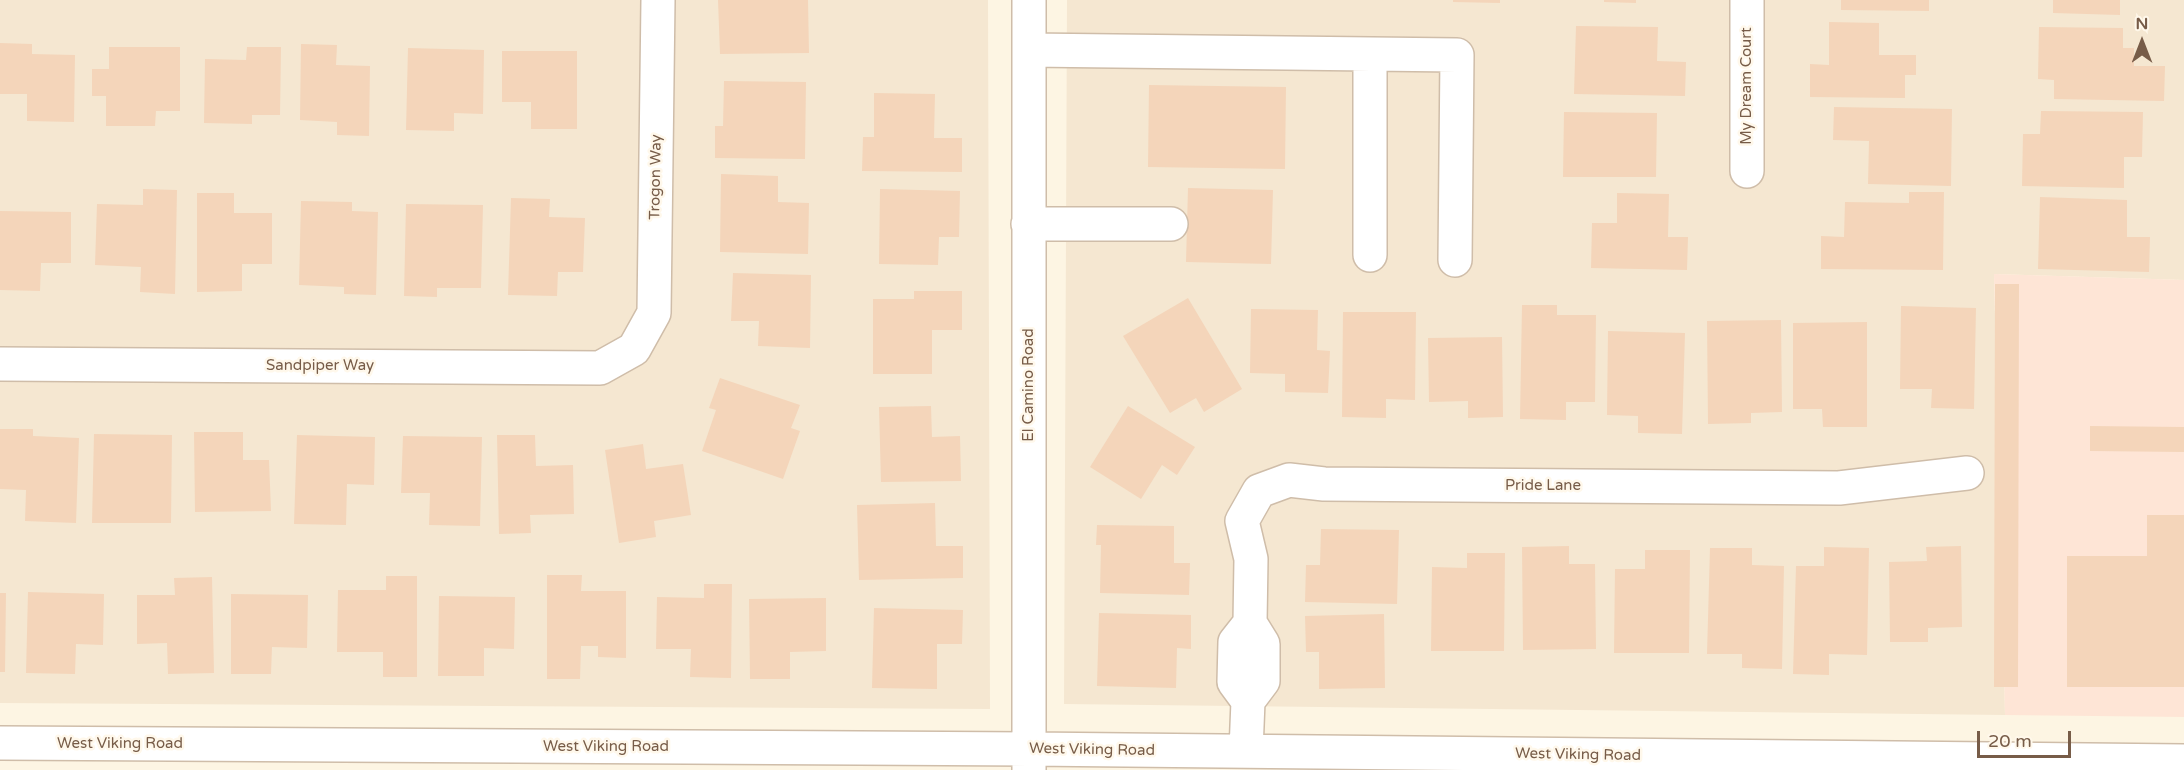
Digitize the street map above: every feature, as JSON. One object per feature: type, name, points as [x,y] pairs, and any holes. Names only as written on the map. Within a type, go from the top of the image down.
[{"type":"street","name":"Trogon Way","points":[[634,349],[654,313],[658,0]]},
{"type":"street","name":"El Camino Road","points":[[1029,0],[1030,760]]},
{"type":"street","name":"My Dream Court","points":[[1747,0],[1748,171]]},
{"type":"street","points":[[1029,50],[1457,56],[1455,260]]},
{"type":"street","points":[[1370,54],[1370,255]]},
{"type":"street","points":[[1028,224],[1171,224]]},
{"type":"street","name":"Sandpiper Way","points":[[0,364],[600,368],[634,349]]},
{"type":"street","name":"Pride Lane","points":[[1246,751],[1248,701],[1263,681],[1263,644],[1250,623],[1251,559],[1242,521],[1259,491],[1289,480],[1324,484],[1839,488],[1967,473]]},
{"type":"street","name":"West Viking Road","points":[[0,743],[1030,760],[1246,751],[1733,763],[2184,761]]},
{"type":"shaded area","points":[[0,0],[988,0],[990,709],[0,703]]},
{"type":"shaded area","points":[[1067,0],[2184,0],[2184,280],[1994,274],[2005,715],[1064,704]]},
{"type":"shaded area","points":[[1994,274],[2184,280],[2184,717],[2005,715]]},
{"type":"building","points":[[718,0],[808,0],[809,53],[720,54]]},
{"type":"building","points":[[1453,0],[1500,0],[1500,3],[1453,2]]},
{"type":"building","points":[[1604,0],[1636,0],[1636,3],[1604,2]]},
{"type":"building","points":[[1841,0],[1929,0],[1929,11],[1841,10]]},
{"type":"building","points":[[2053,0],[2120,0],[2120,15],[2053,13]]},
{"type":"building","points":[[1829,22],[1879,23],[1879,55],[1916,55],[1916,75],[1905,75],[1905,98],[1810,97],[1810,64],[1829,65]]},
{"type":"building","points":[[1576,26],[1658,27],[1657,61],[1686,62],[1685,96],[1574,94]]},
{"type":"building","points":[[2039,27],[2123,28],[2123,48],[2134,48],[2134,66],[2165,66],[2164,101],[2054,99],[2054,80],[2038,79]]},
{"type":"building","points":[[0,43],[32,44],[32,54],[75,55],[74,122],[27,121],[27,94],[0,94]]},
{"type":"building","points":[[301,44],[337,45],[336,65],[370,66],[369,136],[337,135],[337,122],[300,120]]},
{"type":"building","points":[[109,47],[180,47],[180,111],[156,111],[155,126],[106,126],[106,96],[92,96],[92,69],[109,69]]},
{"type":"building","points":[[247,47],[281,47],[280,115],[252,115],[252,124],[204,123],[205,59],[246,60]]},
{"type":"building","points":[[408,48],[484,50],[483,114],[454,113],[454,131],[406,130]]},
{"type":"building","points":[[502,51],[577,51],[577,129],[531,129],[531,102],[502,102]]},
{"type":"building","points":[[724,81],[806,82],[805,159],[715,158],[715,126],[723,126]]},
{"type":"building","points":[[1149,85],[1286,87],[1285,169],[1148,167]]},
{"type":"building","points":[[874,93],[935,94],[934,138],[962,138],[962,172],[862,171],[863,137],[874,137]]},
{"type":"building","points":[[1834,107],[1952,109],[1951,186],[1868,184],[1869,141],[1833,140]]},
{"type":"building","points":[[2041,111],[2143,112],[2142,157],[2124,157],[2124,188],[2022,186],[2023,134],[2040,134]]},
{"type":"building","points":[[1564,112],[1657,113],[1656,177],[1563,177]]},
{"type":"building","points":[[721,174],[778,176],[778,202],[809,203],[808,254],[720,252]]},
{"type":"building","points":[[1188,188],[1273,190],[1271,264],[1186,262]]},
{"type":"building","points":[[143,189],[177,190],[175,294],[140,292],[141,267],[95,265],[97,204],[143,205]]},
{"type":"building","points":[[880,189],[960,191],[959,237],[939,237],[938,265],[879,264]]},
{"type":"building","points":[[1909,192],[1944,192],[1943,270],[1821,269],[1821,236],[1844,237],[1845,202],[1909,203]]},
{"type":"building","points":[[197,193],[234,193],[234,213],[272,213],[272,264],[242,264],[242,291],[197,292]]},
{"type":"building","points":[[1617,193],[1669,194],[1668,237],[1688,237],[1687,270],[1591,268],[1592,223],[1617,223]]},
{"type":"building","points":[[2040,197],[2127,200],[2127,237],[2150,237],[2149,272],[2038,269]]},
{"type":"building","points":[[511,198],[550,199],[549,217],[585,218],[583,272],[558,272],[557,296],[508,295]]},
{"type":"building","points":[[301,201],[352,202],[352,211],[378,212],[376,295],[344,294],[344,287],[299,285]]},
{"type":"building","points":[[406,204],[483,205],[481,288],[437,288],[437,297],[404,296]]},
{"type":"building","points":[[0,211],[71,212],[71,263],[41,263],[40,291],[0,290]]},
{"type":"building","points":[[733,273],[811,275],[810,348],[758,346],[759,321],[731,321]]},
{"type":"building","points":[[1995,284],[2019,284],[2018,687],[1994,687]]},
{"type":"building","points":[[914,291],[962,291],[962,330],[932,330],[932,374],[873,374],[873,299],[914,299]]},
{"type":"building","points":[[1188,298],[1242,389],[1204,412],[1196,398],[1170,413],[1123,336]]},
{"type":"building","points":[[1522,305],[1557,305],[1557,315],[1596,315],[1595,402],[1566,402],[1566,420],[1520,419]]},
{"type":"building","points":[[1901,306],[1976,308],[1974,409],[1931,408],[1932,389],[1900,389]]},
{"type":"building","points":[[1251,309],[1318,310],[1317,350],[1330,351],[1328,393],[1285,392],[1285,374],[1250,373]]},
{"type":"building","points":[[1343,312],[1416,312],[1415,400],[1386,399],[1386,418],[1342,417]]},
{"type":"building","points":[[1781,320],[1782,412],[1751,413],[1751,423],[1708,424],[1707,321]]},
{"type":"building","points":[[1867,322],[1867,427],[1823,427],[1822,409],[1793,409],[1793,323]]},
{"type":"building","points":[[1608,331],[1685,333],[1682,434],[1638,433],[1638,416],[1607,415]]},
{"type":"building","points":[[1502,337],[1503,417],[1468,418],[1468,401],[1429,402],[1428,338]]},
{"type":"building","points":[[720,378],[800,405],[791,428],[800,431],[783,479],[702,451],[716,410],[709,408]]},
{"type":"building","points":[[931,406],[932,437],[960,436],[961,481],[881,482],[879,407]]},
{"type":"building","points":[[1128,406],[1195,447],[1177,475],[1162,465],[1141,499],[1090,467]]},
{"type":"building","points":[[2090,426],[2184,427],[2184,452],[2090,451]]},
{"type":"building","points":[[0,429],[33,429],[33,436],[79,438],[76,523],[25,521],[26,490],[0,489]]},
{"type":"building","points":[[194,432],[243,432],[243,460],[269,460],[271,511],[195,512]]},
{"type":"building","points":[[94,434],[172,435],[171,523],[92,523]]},
{"type":"building","points":[[297,435],[375,437],[374,485],[347,484],[346,525],[294,524]]},
{"type":"building","points":[[497,435],[535,435],[536,466],[573,465],[574,514],[530,515],[531,533],[499,534]]},
{"type":"building","points":[[403,436],[482,437],[480,526],[429,525],[430,493],[401,493]]},
{"type":"building","points":[[643,444],[646,469],[683,464],[691,515],[654,521],[656,537],[619,543],[605,450]]},
{"type":"building","points":[[935,503],[936,546],[963,546],[963,578],[859,580],[857,505]]},
{"type":"building","points":[[2147,515],[2184,515],[2184,687],[2067,687],[2067,556],[2147,556]]},
{"type":"building","points":[[1097,525],[1174,526],[1174,563],[1190,563],[1189,595],[1100,593],[1101,545],[1096,545]]},
{"type":"building","points":[[1321,529],[1399,530],[1397,604],[1305,602],[1306,565],[1320,565]]},
{"type":"building","points":[[1569,546],[1569,564],[1595,564],[1596,649],[1523,650],[1522,547]]},
{"type":"building","points":[[1961,546],[1962,627],[1928,628],[1928,642],[1890,642],[1889,562],[1927,561],[1926,547]]},
{"type":"building","points":[[1824,547],[1869,548],[1867,655],[1829,654],[1829,675],[1793,674],[1796,566],[1824,566]]},
{"type":"building","points":[[1710,548],[1752,548],[1752,565],[1784,566],[1782,669],[1742,668],[1742,654],[1707,654]]},
{"type":"building","points":[[1645,550],[1690,550],[1689,653],[1614,653],[1615,569],[1645,569]]},
{"type":"building","points":[[1467,553],[1505,553],[1504,651],[1431,651],[1432,567],[1467,568]]},
{"type":"building","points":[[547,575],[582,575],[581,591],[626,591],[626,658],[598,657],[598,646],[581,646],[580,679],[547,679]]},
{"type":"building","points":[[386,576],[417,576],[417,677],[383,677],[383,652],[337,652],[338,590],[386,590]]},
{"type":"building","points":[[212,577],[214,673],[168,674],[167,643],[137,644],[137,595],[175,595],[174,578]]},
{"type":"building","points":[[704,584],[732,584],[731,678],[690,677],[691,649],[656,649],[657,597],[704,598]]},
{"type":"building","points":[[28,592],[104,594],[103,645],[76,644],[75,674],[26,673]]},
{"type":"building","points":[[0,593],[6,593],[5,672],[0,672]]},
{"type":"building","points":[[231,594],[308,595],[307,648],[272,647],[271,674],[231,674]]},
{"type":"building","points":[[439,596],[515,597],[514,649],[484,648],[484,676],[438,676]]},
{"type":"building","points":[[826,598],[826,651],[790,652],[790,679],[750,679],[749,599]]},
{"type":"building","points":[[874,608],[963,610],[962,644],[937,644],[937,689],[872,688]]},
{"type":"building","points":[[1099,613],[1191,615],[1191,649],[1177,648],[1176,688],[1097,686]]},
{"type":"building","points":[[1384,614],[1385,688],[1319,689],[1319,652],[1306,652],[1305,616]]}]
